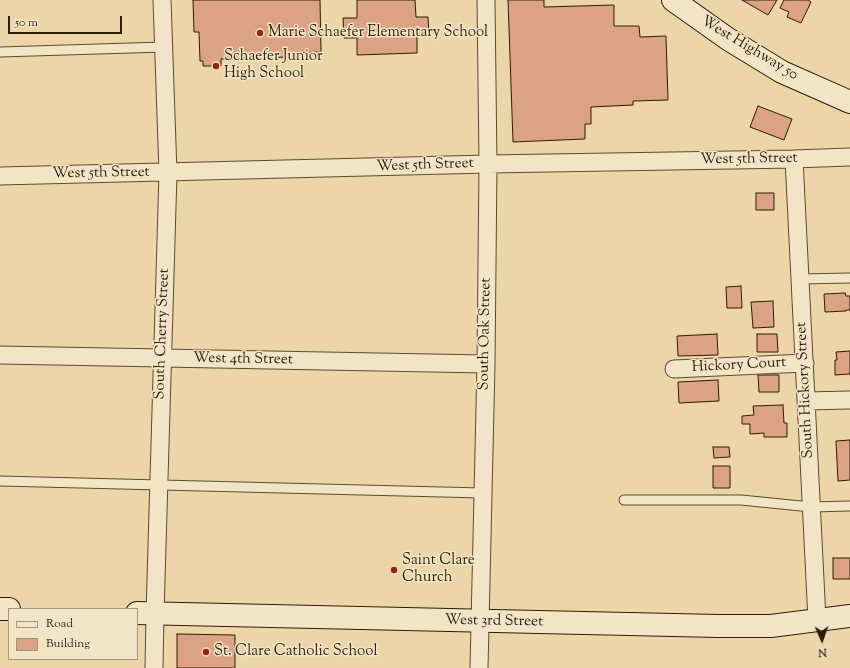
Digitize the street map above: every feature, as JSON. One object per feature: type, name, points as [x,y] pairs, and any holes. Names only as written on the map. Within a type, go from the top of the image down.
[{"type":"street","name":"South Cherry Street","points":[[154,668],[146,613],[159,486],[168,173],[162,0]]},
{"type":"street","name":"South Oak Street","points":[[479,668],[486,364],[488,164],[486,0]]},
{"type":"street","name":"West Highway 50","points":[[673,0],[728,39],[782,72],[850,102]]},
{"type":"street","name":"West 5th Street","points":[[0,176],[850,157]]},
{"type":"street","name":"South Hickory Street","points":[[794,159],[805,362],[816,620]]},
{"type":"street","name":"West 4th Street","points":[[0,355],[486,364]]},
{"type":"street","name":"Hickory Court","points":[[674,369],[805,362]]},
{"type":"street","points":[[806,401],[850,400]]},
{"type":"street","name":"West 3rd Street","points":[[146,613],[480,622],[771,626],[850,616]]},
{"type":"lane","points":[[0,52],[164,47]]},
{"type":"lane","points":[[801,279],[850,278]]},
{"type":"lane","points":[[0,482],[483,493]]},
{"type":"lane","points":[[624,500],[741,500],[811,507],[850,506]]},
{"type":"building","name":"Marie Schaefer Elementary School","points":[[193,0],[320,0],[321,52],[288,53],[288,57],[221,59],[221,66],[203,66],[203,61],[200,61],[199,32],[194,32]]},
{"type":"building","name":"Marie Schaefer Elementary School","points":[[357,0],[415,0],[416,17],[428,17],[429,35],[417,35],[417,53],[357,55],[357,38],[344,38],[343,18],[357,18]]},
{"type":"building","points":[[508,0],[544,0],[544,7],[614,5],[614,26],[639,26],[640,37],[666,36],[668,100],[633,101],[633,105],[591,107],[591,124],[585,124],[585,139],[513,142]]},
{"type":"building","points":[[742,0],[777,0],[768,15]]},
{"type":"building","points":[[784,0],[808,0],[811,2],[801,23],[787,17],[789,12],[780,8]]},
{"type":"building","points":[[758,106],[792,119],[784,140],[750,127]]},
{"type":"building","points":[[756,193],[774,193],[774,210],[756,210]]},
{"type":"building","points":[[741,286],[742,308],[727,308],[726,287]]},
{"type":"building","points":[[845,293],[846,296],[850,296],[850,310],[825,312],[824,294]]},
{"type":"building","points":[[773,301],[774,327],[753,328],[751,302]]},
{"type":"building","points":[[717,334],[718,355],[678,356],[677,336]]},
{"type":"building","points":[[757,334],[777,334],[778,352],[757,352]]},
{"type":"building","points":[[850,351],[850,374],[835,375],[835,360],[837,360],[836,352]]},
{"type":"building","points":[[758,375],[779,375],[779,392],[759,392]]},
{"type":"building","points":[[718,380],[719,401],[679,403],[678,382]]},
{"type":"building","points":[[783,405],[784,423],[787,423],[787,437],[764,437],[764,433],[750,434],[750,424],[742,424],[742,416],[754,415],[753,406]]},
{"type":"building","points":[[850,440],[850,480],[838,481],[836,441]]},
{"type":"building","points":[[713,447],[729,447],[730,457],[714,458]]},
{"type":"building","points":[[713,466],[730,466],[730,488],[713,488]]},
{"type":"building","points":[[833,558],[850,558],[850,579],[833,579]]},
{"type":"building","name":"St. Clare Catholic School","points":[[177,634],[235,635],[235,668],[177,668]]},
{"type":"place","name":"Marie Schaefer Elementary School","points":[[260,33]]},
{"type":"place","name":"Schaefer Junior High School","points":[[216,66]]},
{"type":"place","name":"Saint Clare Church","points":[[394,570]]},
{"type":"place","name":"St. Clare Catholic School","points":[[206,652]]}]
